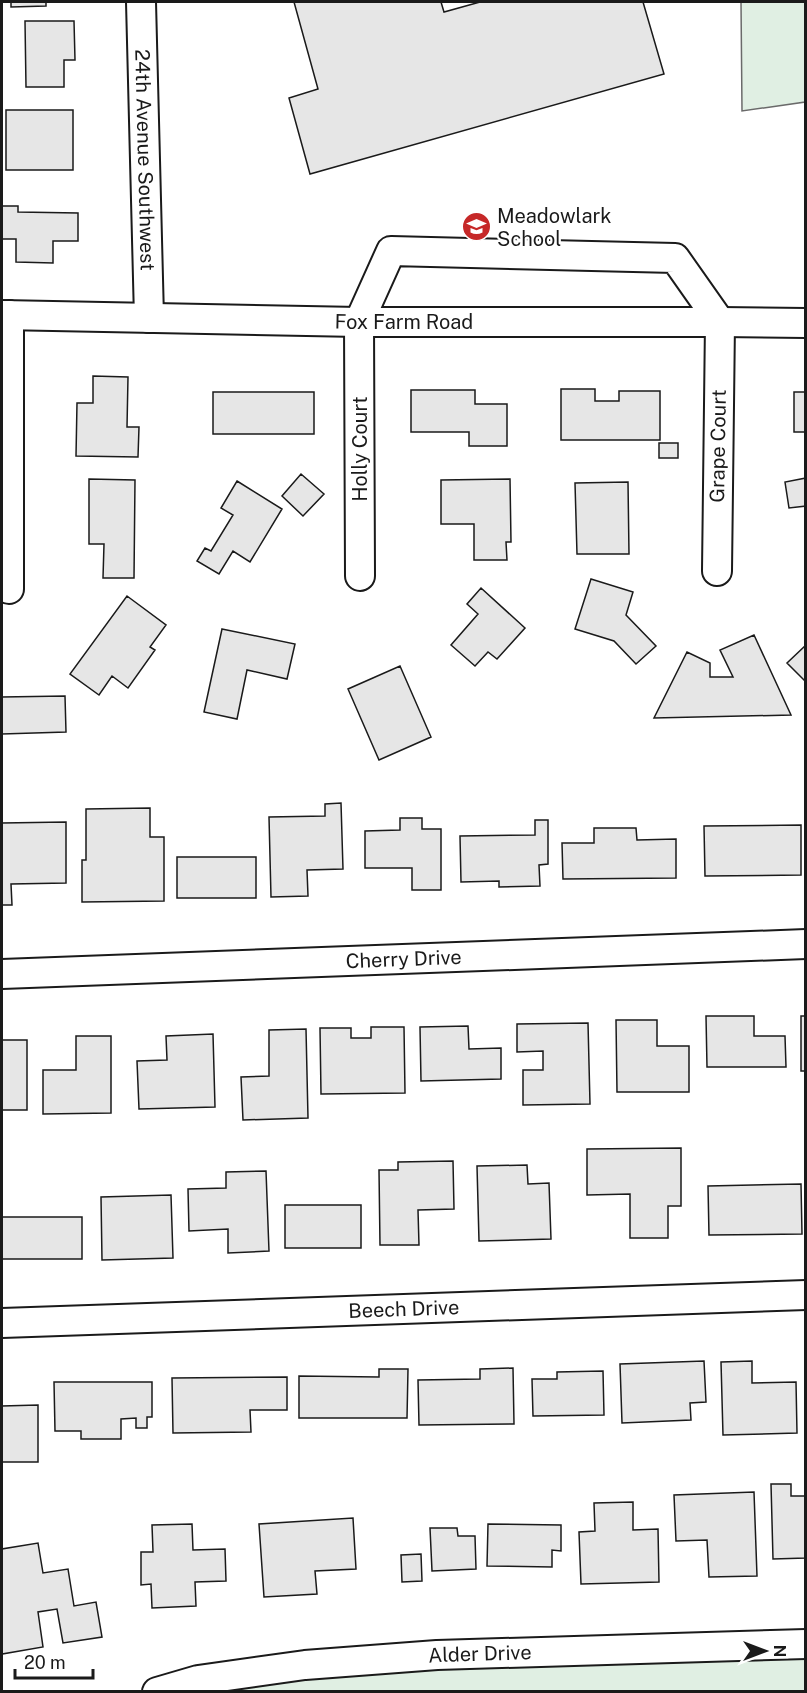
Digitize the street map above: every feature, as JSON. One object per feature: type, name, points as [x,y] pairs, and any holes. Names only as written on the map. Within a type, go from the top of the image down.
[{"type":"street","name":"24th Avenue Southwest","points":[[141,2],[149,318]]},
{"type":"street","points":[[360,322],[391,251],[675,258],[720,322]]},
{"type":"street","name":"Fox Farm Road","points":[[5,315],[360,322],[806,323]]},
{"type":"street","points":[[5,315],[9,589]]},
{"type":"street","name":"Holly Court","points":[[360,322],[360,576]]},
{"type":"street","name":"Grape Court","points":[[717,571],[720,322]]},
{"type":"street","name":"Cherry Drive","points":[[2,974],[806,944]]},
{"type":"street","name":"Beech Drive","points":[[2,1323],[806,1295]]},
{"type":"street","name":"Alder Drive","points":[[157,1692],[198,1680],[338,1662],[437,1655],[806,1644]]},
{"type":"green space","points":[[741,2],[805,2],[805,102],[742,111]]},
{"type":"green space","points":[[805,1644],[805,1691],[157,1692],[199,1680]]},
{"type":"building","points":[[11,2],[46,2],[46,6],[11,7]]},
{"type":"building","points":[[294,2],[441,2],[444,12],[480,2],[643,2],[664,74],[310,174],[289,98],[318,89]]},
{"type":"building","points":[[25,21],[74,21],[75,60],[64,60],[64,87],[26,87]]},
{"type":"building","points":[[6,110],[73,110],[73,170],[6,170]]},
{"type":"building","points":[[2,206],[18,206],[18,212],[78,213],[78,241],[53,241],[53,263],[16,262],[16,239],[2,239]]},
{"type":"building","points":[[93,376],[128,377],[127,427],[139,427],[138,457],[76,456],[77,403],[93,403]]},
{"type":"building","points":[[561,389],[595,389],[595,401],[619,401],[619,391],[660,391],[660,440],[561,440]]},
{"type":"building","points":[[411,390],[475,390],[475,404],[507,404],[507,446],[469,446],[469,432],[411,432]]},
{"type":"building","points":[[213,392],[314,392],[314,434],[213,434]]},
{"type":"building","points":[[794,392],[806,392],[806,432],[794,432]]},
{"type":"building","points":[[659,443],[678,443],[678,458],[659,458]]},
{"type":"building","points":[[301,474],[324,494],[303,516],[282,496]]},
{"type":"building","points":[[806,478],[806,506],[789,508],[785,482]]},
{"type":"building","points":[[89,479],[135,480],[134,578],[103,578],[104,544],[89,544]]},
{"type":"building","points":[[510,479],[511,542],[506,542],[507,560],[474,560],[474,524],[441,524],[441,480]]},
{"type":"building","points":[[237,481],[282,509],[250,562],[233,551],[219,574],[197,561],[205,548],[211,551],[233,515],[221,508]]},
{"type":"building","points":[[628,482],[629,554],[577,554],[575,483]]},
{"type":"building","points":[[591,579],[633,592],[626,615],[656,646],[636,664],[614,641],[575,629]]},
{"type":"building","points":[[481,588],[525,628],[497,659],[488,652],[475,666],[451,645],[478,614],[467,604]]},
{"type":"building","points":[[127,596],[166,625],[150,647],[155,650],[128,688],[112,676],[99,695],[70,674]]},
{"type":"building","points":[[222,629],[295,644],[287,679],[247,670],[237,719],[204,712]]},
{"type":"building","points":[[754,635],[791,715],[654,718],[687,652],[710,663],[710,677],[733,677],[720,650]]},
{"type":"building","points":[[806,645],[806,682],[787,663]]},
{"type":"building","points":[[400,666],[431,737],[379,760],[348,689]]},
{"type":"building","points":[[65,696],[66,732],[2,734],[2,697]]},
{"type":"building","points":[[341,803],[343,869],[307,870],[308,896],[271,897],[269,817],[325,816],[325,804]]},
{"type":"building","points":[[150,808],[150,837],[164,837],[164,901],[82,902],[82,860],[86,860],[86,809]]},
{"type":"building","points":[[400,818],[422,818],[422,829],[441,829],[441,890],[412,890],[412,868],[365,868],[365,831],[400,830]]},
{"type":"building","points":[[535,820],[548,820],[548,864],[539,865],[540,886],[499,887],[499,881],[461,882],[460,836],[535,835]]},
{"type":"building","points":[[66,822],[66,883],[11,884],[12,905],[2,905],[2,823]]},
{"type":"building","points":[[801,825],[801,875],[705,876],[704,826]]},
{"type":"building","points":[[594,828],[636,828],[637,840],[676,839],[676,878],[563,879],[562,843],[594,843]]},
{"type":"building","points":[[177,857],[256,857],[256,898],[177,898]]},
{"type":"building","points":[[706,1016],[754,1016],[754,1036],[785,1036],[786,1067],[707,1067]]},
{"type":"building","points":[[801,1016],[806,1016],[806,1071],[801,1071]]},
{"type":"building","points":[[616,1020],[657,1020],[657,1046],[689,1046],[689,1092],[617,1092]]},
{"type":"building","points":[[588,1023],[590,1104],[523,1105],[523,1070],[543,1070],[543,1051],[517,1052],[517,1024]]},
{"type":"building","points":[[468,1026],[469,1049],[501,1048],[501,1079],[421,1081],[420,1027]]},
{"type":"building","points":[[371,1027],[404,1027],[405,1093],[321,1094],[320,1028],[351,1028],[351,1038],[371,1038]]},
{"type":"building","points":[[306,1029],[308,1118],[243,1120],[241,1077],[269,1076],[269,1030]]},
{"type":"building","points":[[213,1034],[215,1107],[139,1109],[137,1061],[167,1060],[166,1036]]},
{"type":"building","points":[[76,1036],[111,1036],[111,1113],[43,1114],[43,1070],[76,1070]]},
{"type":"building","points":[[2,1040],[27,1040],[27,1110],[2,1110]]},
{"type":"building","points":[[681,1148],[681,1206],[668,1206],[668,1238],[630,1238],[630,1194],[587,1195],[587,1149]]},
{"type":"building","points":[[453,1161],[454,1209],[418,1210],[419,1245],[380,1245],[379,1170],[398,1170],[398,1162]]},
{"type":"building","points":[[527,1165],[528,1184],[549,1183],[551,1239],[479,1241],[477,1166]]},
{"type":"building","points":[[266,1171],[269,1251],[228,1253],[228,1229],[189,1231],[188,1189],[226,1188],[226,1172]]},
{"type":"building","points":[[801,1184],[802,1234],[709,1235],[708,1186]]},
{"type":"building","points":[[171,1195],[173,1258],[102,1260],[101,1197]]},
{"type":"building","points":[[285,1205],[361,1205],[361,1248],[285,1248]]},
{"type":"building","points":[[2,1217],[82,1217],[82,1259],[2,1259]]},
{"type":"building","points":[[704,1361],[706,1402],[690,1403],[691,1420],[622,1423],[620,1364]]},
{"type":"building","points":[[752,1361],[752,1383],[796,1382],[797,1433],[723,1435],[721,1362]]},
{"type":"building","points":[[513,1368],[514,1424],[419,1425],[418,1380],[480,1379],[480,1369]]},
{"type":"building","points":[[379,1369],[408,1369],[407,1418],[299,1418],[299,1376],[379,1377]]},
{"type":"building","points":[[603,1371],[604,1415],[533,1416],[532,1379],[557,1379],[557,1372]]},
{"type":"building","points":[[287,1377],[287,1410],[250,1410],[251,1432],[173,1433],[172,1378]]},
{"type":"building","points":[[54,1382],[152,1382],[152,1417],[147,1417],[147,1428],[136,1428],[136,1418],[121,1419],[121,1439],[81,1439],[81,1431],[55,1431]]},
{"type":"building","points":[[38,1405],[38,1462],[2,1462],[2,1406]]},
{"type":"building","points":[[771,1484],[791,1484],[791,1496],[806,1496],[806,1558],[773,1559]]},
{"type":"building","points":[[754,1492],[757,1576],[709,1577],[707,1540],[676,1541],[674,1495]]},
{"type":"building","points":[[633,1502],[633,1530],[658,1529],[659,1582],[581,1584],[579,1532],[595,1531],[594,1503]]},
{"type":"building","points":[[353,1518],[356,1569],[315,1571],[317,1594],[264,1597],[259,1524]]},
{"type":"building","points":[[192,1524],[193,1550],[225,1549],[226,1581],[195,1582],[196,1606],[152,1608],[151,1584],[141,1585],[141,1552],[153,1552],[152,1525]]},
{"type":"building","points":[[488,1524],[561,1525],[561,1551],[552,1550],[552,1567],[487,1566]]},
{"type":"building","points":[[430,1528],[457,1528],[458,1536],[475,1536],[476,1569],[432,1571]]},
{"type":"building","points":[[38,1543],[43,1573],[68,1569],[74,1606],[96,1602],[102,1637],[63,1643],[57,1609],[38,1612],[43,1647],[2,1654],[2,1549]]},
{"type":"building","points":[[421,1554],[422,1581],[402,1582],[401,1555]]},
{"type":"place","name":"Meadowlark School","points":[[476,227]]}]
